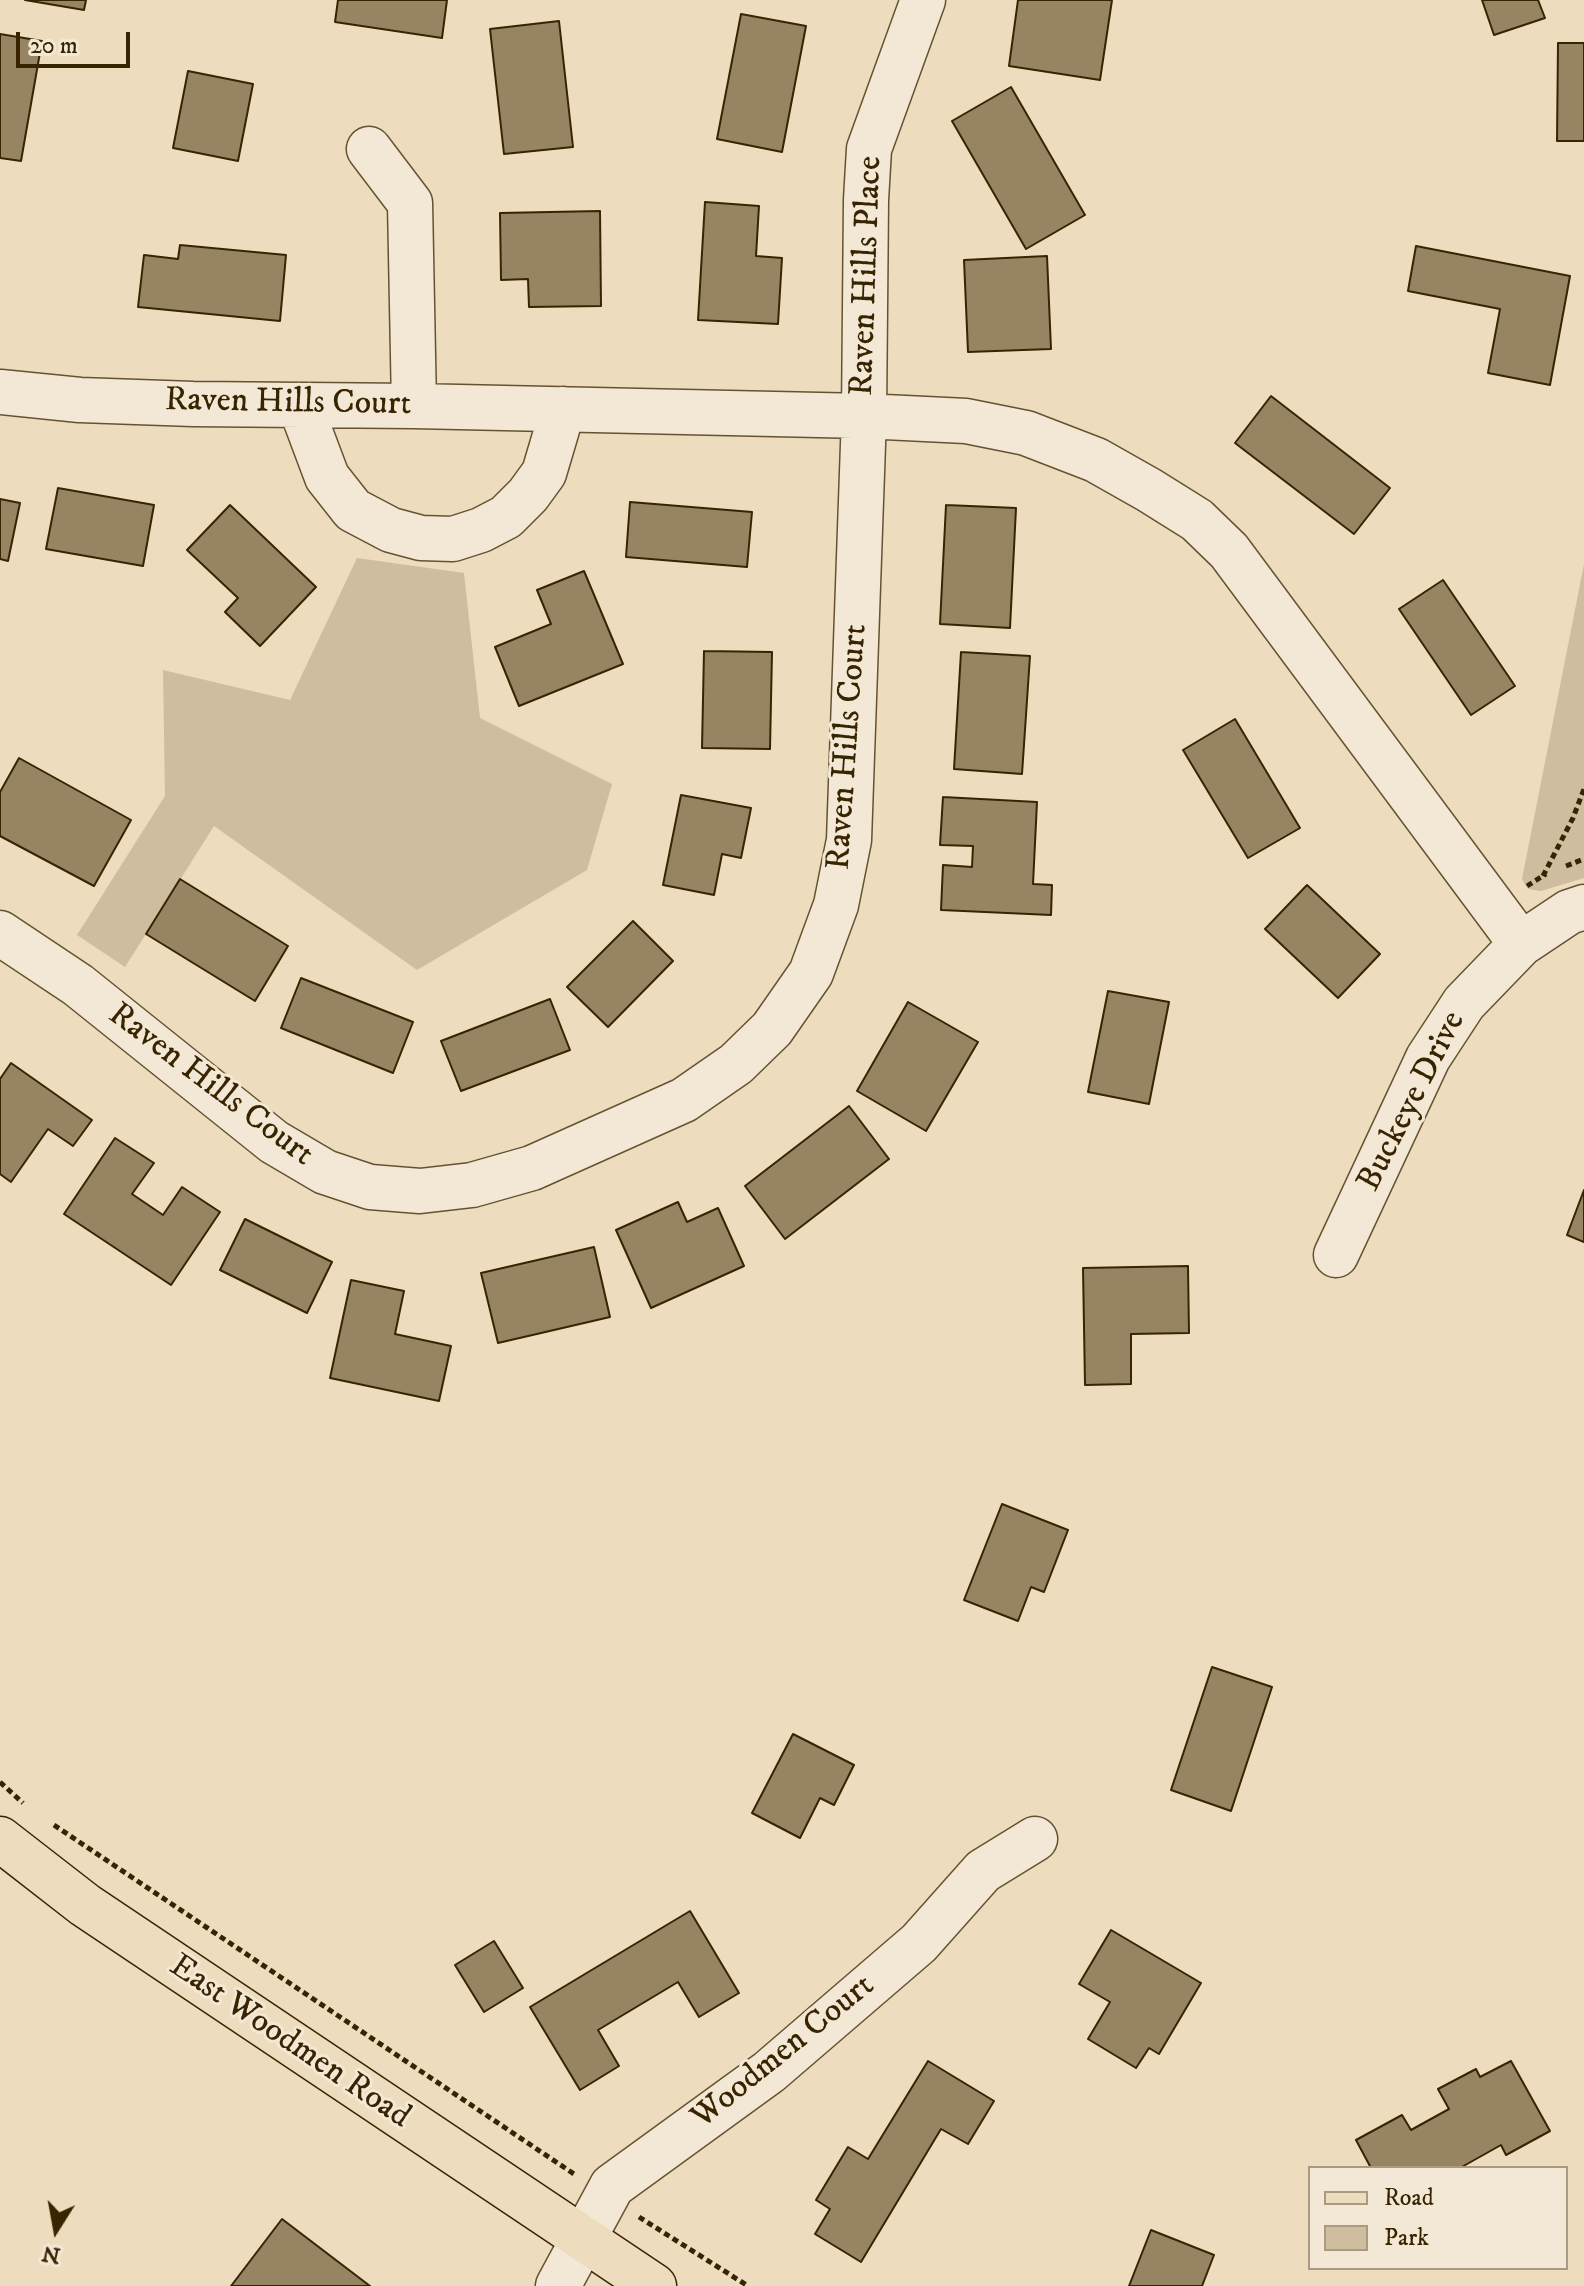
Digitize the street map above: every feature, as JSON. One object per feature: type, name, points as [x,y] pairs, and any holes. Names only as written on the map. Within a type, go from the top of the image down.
[{"type":"main road","name":"East Woodmen Road","points":[[0,1839],[85,1905],[654,2286]]},
{"type":"street","name":"Raven Hills Place","points":[[864,416],[869,149],[923,0]]},
{"type":"street","points":[[369,149],[410,203],[414,406]]},
{"type":"street","name":"Raven Hills Court","points":[[0,392],[80,400],[193,404],[864,416],[966,421],[1026,433],[1096,460],[1149,490],[1197,520],[1229,551],[1521,944]]},
{"type":"street","points":[[300,405],[327,477],[353,510],[391,530],[421,538],[453,539],[481,530],[506,517],[528,495],[544,473],[563,409]]},
{"type":"street","name":"Raven Hills Court","points":[[0,933],[78,985],[274,1142],[325,1172],[370,1187],[420,1191],[472,1185],[532,1168],[684,1100],[736,1064],[772,1029],[811,973],[836,905],[849,840],[864,416]]},
{"type":"street","name":"Buckeye Drive","points":[[1336,1255],[1428,1058],[1464,1003],[1521,944],[1569,912],[1584,907]]},
{"type":"street","name":"Woodmen Court","points":[[558,2286],[612,2186],[769,2072],[919,1943],[983,1871],[1035,1839]]},
{"type":"path","points":[[1543,876],[1573,818],[1584,789]]},
{"type":"path","points":[[0,1782],[32,1810]]},
{"type":"path","points":[[45,1819],[607,2196],[748,2286]]},
{"type":"green space","points":[[357,558],[464,573],[480,718],[612,784],[587,870],[417,970],[214,826],[125,967],[77,935],[165,796],[163,670],[290,700]]},
{"type":"green space","points":[[1584,564],[1584,878],[1541,891],[1528,889],[1522,879]]},
{"type":"building","points":[[25,0],[86,0],[84,10]]},
{"type":"building","points":[[338,0],[447,0],[442,38],[335,22]]},
{"type":"building","points":[[1018,0],[1112,0],[1100,80],[1009,66]]},
{"type":"building","points":[[1482,0],[1538,0],[1545,18],[1494,35]]},
{"type":"building","points":[[741,14],[806,26],[782,152],[717,139]]},
{"type":"building","points":[[559,21],[573,147],[504,154],[490,29]]},
{"type":"building","points":[[0,34],[42,41],[21,161],[0,158]]},
{"type":"building","points":[[1558,43],[1584,43],[1584,141],[1557,141]]},
{"type":"building","points":[[188,71],[253,84],[238,161],[173,148]]},
{"type":"building","points":[[1011,87],[1085,215],[1026,249],[952,121]]},
{"type":"building","points":[[705,202],[759,206],[756,256],[782,258],[778,324],[698,320]]},
{"type":"building","points":[[600,211],[601,306],[529,307],[528,279],[501,280],[500,213]]},
{"type":"building","points":[[180,245],[286,255],[280,321],[138,307],[144,255],[178,259]]},
{"type":"building","points":[[1416,246],[1570,276],[1550,385],[1488,373],[1500,309],[1408,291]]},
{"type":"building","points":[[1047,256],[1051,349],[968,352],[964,260]]},
{"type":"building","points":[[1271,396],[1390,488],[1354,534],[1235,443]]},
{"type":"building","points":[[58,488],[154,505],[143,566],[46,549]]},
{"type":"building","points":[[0,499],[20,503],[8,561],[0,559]]},
{"type":"building","points":[[630,502],[752,512],[747,567],[626,557]]},
{"type":"building","points":[[230,505],[316,587],[260,646],[225,612],[238,598],[187,550]]},
{"type":"building","points":[[946,505],[1016,508],[1010,628],[940,624]]},
{"type":"building","points":[[584,571],[623,664],[519,706],[495,647],[551,624],[537,590]]},
{"type":"building","points":[[1443,580],[1515,686],[1471,715],[1399,609]]},
{"type":"building","points":[[704,651],[772,652],[770,749],[702,748]]},
{"type":"building","points":[[961,652],[1030,656],[1022,774],[954,769]]},
{"type":"building","points":[[1235,719],[1300,828],[1248,858],[1183,750]]},
{"type":"building","points":[[19,758],[131,820],[94,886],[0,836],[0,792]]},
{"type":"building","points":[[681,795],[751,808],[741,858],[722,854],[714,895],[663,885]]},
{"type":"building","points":[[943,797],[1037,802],[1033,884],[1052,885],[1051,915],[941,910],[943,865],[972,867],[973,846],[940,845]]},
{"type":"building","points":[[180,879],[288,946],[255,1001],[146,934]]},
{"type":"building","points":[[1307,885],[1380,954],[1338,998],[1265,929]]},
{"type":"building","points":[[633,921],[673,961],[608,1027],[567,987]]},
{"type":"building","points":[[301,978],[413,1022],[393,1073],[281,1028]]},
{"type":"building","points":[[1108,991],[1169,1002],[1149,1104],[1088,1092]]},
{"type":"building","points":[[550,999],[570,1050],[461,1091],[441,1041]]},
{"type":"building","points":[[908,1002],[978,1042],[926,1131],[857,1091]]},
{"type":"building","points":[[11,1063],[92,1120],[73,1146],[48,1129],[11,1182],[0,1174],[0,1079]]},
{"type":"building","points":[[849,1106],[889,1159],[785,1239],[745,1186]]},
{"type":"building","points":[[115,1138],[154,1163],[132,1194],[163,1215],[182,1187],[220,1212],[171,1285],[64,1214]]},
{"type":"building","points":[[1584,1190],[1584,1242],[1567,1235]]},
{"type":"building","points":[[678,1202],[687,1222],[718,1208],[744,1266],[651,1308],[616,1230]]},
{"type":"building","points":[[245,1219],[332,1262],[307,1313],[220,1270]]},
{"type":"building","points":[[594,1247],[610,1317],[498,1343],[481,1273]]},
{"type":"building","points":[[1188,1266],[1189,1333],[1131,1334],[1131,1384],[1085,1385],[1083,1268]]},
{"type":"building","points":[[351,1280],[404,1291],[395,1334],[451,1346],[439,1401],[330,1378]]},
{"type":"building","points":[[1002,1504],[1068,1530],[1044,1592],[1031,1587],[1018,1621],[964,1600]]},
{"type":"building","points":[[1212,1667],[1272,1687],[1231,1811],[1171,1790]]},
{"type":"building","points":[[793,1734],[854,1765],[834,1805],[820,1798],[800,1838],[752,1813]]},
{"type":"building","points":[[690,1911],[739,1993],[699,2017],[678,1982],[598,2030],[619,2066],[580,2090],[530,2007]]},
{"type":"building","points":[[1111,1930],[1201,1983],[1159,2054],[1149,2048],[1136,2068],[1088,2039],[1110,2002],[1079,1984]]},
{"type":"building","points":[[494,1941],[523,1988],[484,2012],[455,1965]]},
{"type":"building","points":[[928,2061],[994,2101],[968,2144],[941,2129],[861,2262],[815,2234],[830,2209],[816,2200],[848,2147],[868,2159]]},
{"type":"building","points":[[1511,2061],[1550,2131],[1506,2155],[1501,2145],[1464,2166],[1370,2166],[1356,2140],[1402,2115],[1411,2130],[1449,2109],[1438,2089],[1476,2069],[1480,2077]]},
{"type":"building","points":[[282,2219],[370,2286],[231,2286]]},
{"type":"building","points":[[1151,2230],[1214,2255],[1202,2286],[1129,2286]]}]
